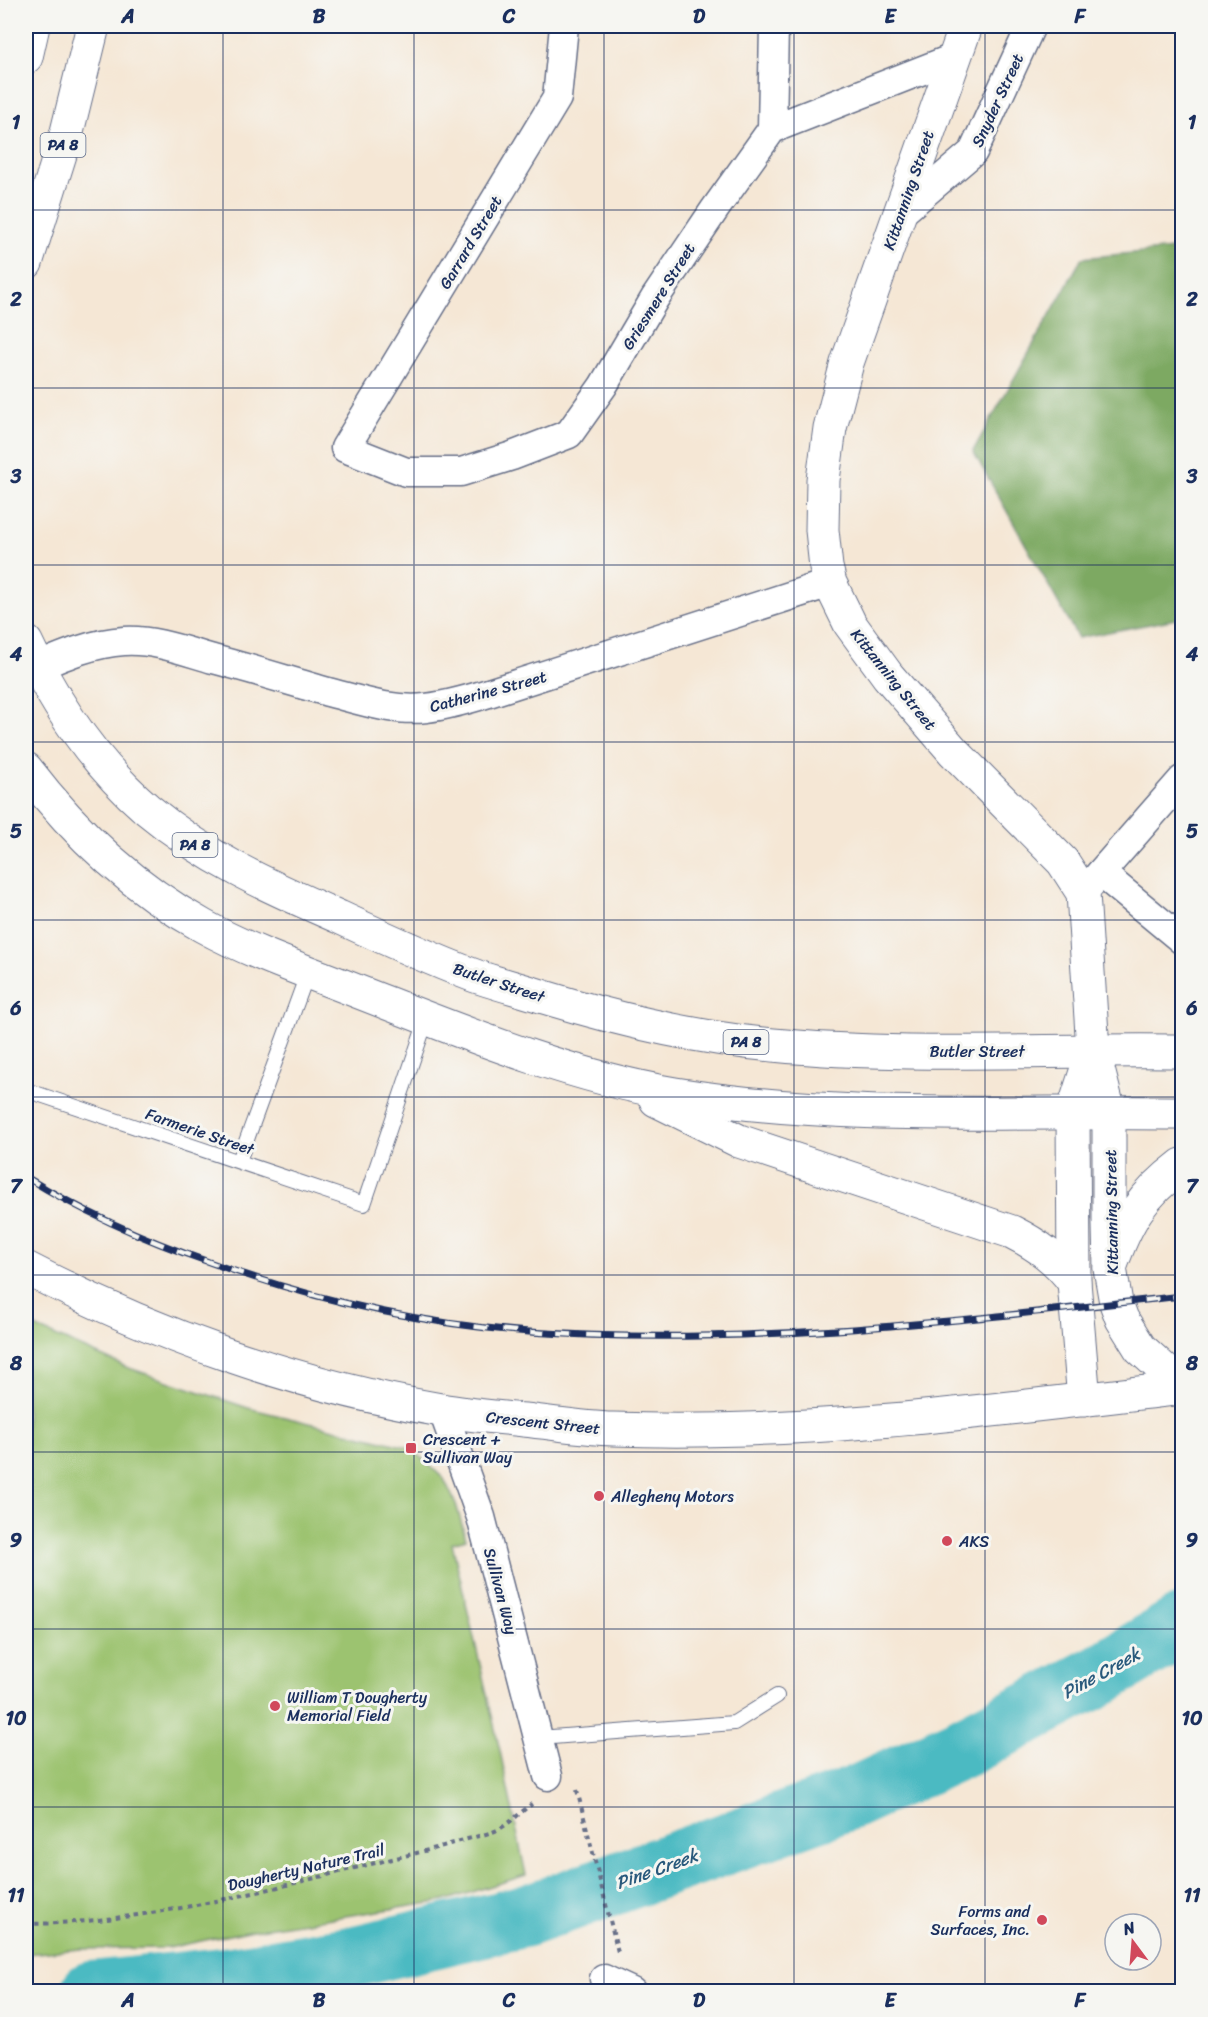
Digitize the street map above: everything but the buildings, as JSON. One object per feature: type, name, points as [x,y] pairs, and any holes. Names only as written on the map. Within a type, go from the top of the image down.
[{"type":"main road","points":[[26,57],[33,26]]},
{"type":"main road","name":"PA 8","points":[[26,263],[67,132],[93,26]]},
{"type":"main road","name":"Kittanning Street","points":[[966,26],[847,363],[830,428],[822,502],[826,567],[830,583],[850,624],[888,676],[954,752],[1063,862],[1092,883],[1093,1050],[1109,1112],[1110,1268],[1116,1303],[1132,1338],[1182,1387]]},
{"type":"main road","name":"Butler Street","points":[[31,654],[69,720],[104,766],[147,808],[201,850],[267,885],[473,975],[596,1012],[718,1039],[856,1050],[1093,1050]]},
{"type":"main road","points":[[26,769],[73,826],[103,856],[171,908],[264,955],[501,1046],[574,1070],[672,1093],[809,1109],[912,1113],[1182,1113]]},
{"type":"main road","name":"PA 8","points":[[1093,1050],[1182,1051]]},
{"type":"main road","name":"Kittanning Street","points":[[1084,1400],[1074,1282],[1073,1112],[1093,1050]]},
{"type":"main road","points":[[616,1081],[739,1141],[1012,1233],[1055,1258],[1074,1282]]},
{"type":"main road","points":[[1110,1268],[1123,1233],[1135,1212],[1161,1182],[1182,1165]]},
{"type":"main road","name":"Crescent Street","points":[[26,1268],[100,1305],[204,1346],[327,1384],[443,1411],[570,1426],[664,1430],[854,1423],[1084,1400]]},
{"type":"main road","points":[[1084,1400],[1182,1387]]},
{"type":"street","name":"Garrard Street","points":[[345,448],[557,98],[564,26]]},
{"type":"street","points":[[774,26],[772,129],[956,57]]},
{"type":"street","name":"Snyder Street","points":[[900,214],[973,152],[1030,26]]},
{"type":"street","name":"Griesmere Street","points":[[345,448],[406,472],[461,472],[512,456],[569,434],[603,386],[655,298],[772,129]]},
{"type":"street","name":"Catherine Street","points":[[31,654],[84,648],[110,642],[150,643],[358,700],[393,707],[425,708],[469,699],[830,583]]},
{"type":"street","points":[[1182,780],[1092,883],[1182,940]]},
{"type":"street","name":"Sullivan Way","points":[[443,1411],[481,1517],[548,1776]]},
{"type":"street","points":[[604,1979],[632,1992]]},
{"type":"lane","points":[[239,1161],[308,972]]},
{"type":"lane","name":"Farmerie Street","points":[[26,1090],[364,1204],[427,1018]]},
{"type":"lane","points":[[539,1738],[734,1723],[777,1696]]},
{"type":"path","name":"Dougherty Nature Trail","points":[[26,1924],[56,1924],[130,1917],[181,1908],[332,1874],[495,1831],[536,1801]]},
{"type":"path","points":[[581,1810],[619,1954]]},
{"type":"green space","points":[[1182,248],[1182,618],[1078,638],[973,451],[1082,258]]},
{"type":"green space","points":[[26,1323],[126,1367],[248,1408],[411,1448],[444,1479],[456,1504],[466,1539],[452,1543],[526,1875],[444,1901],[253,1930],[168,1948],[81,1949],[26,1954]]},
{"type":"waterway","name":"Pine Creek","points":[[91,1992],[232,1977],[356,1956],[526,1916],[855,1797],[965,1746],[1102,1674],[1182,1625]]},
{"type":"railway","points":[[26,1177],[115,1225],[185,1254],[248,1275],[366,1308],[488,1328],[611,1336],[774,1334],[938,1322],[1182,1296]]},
{"type":"place","name":"Crescent + Sullivan Way","points":[[411,1448]]},
{"type":"place","name":"Allegheny Motors","points":[[599,1496]]},
{"type":"place","name":"AKS","points":[[947,1541]]},
{"type":"place","name":"William T Dougherty Memorial Field","points":[[275,1706]]},
{"type":"place","name":"Forms and Surfaces, Inc.","points":[[1042,1920]]}]
